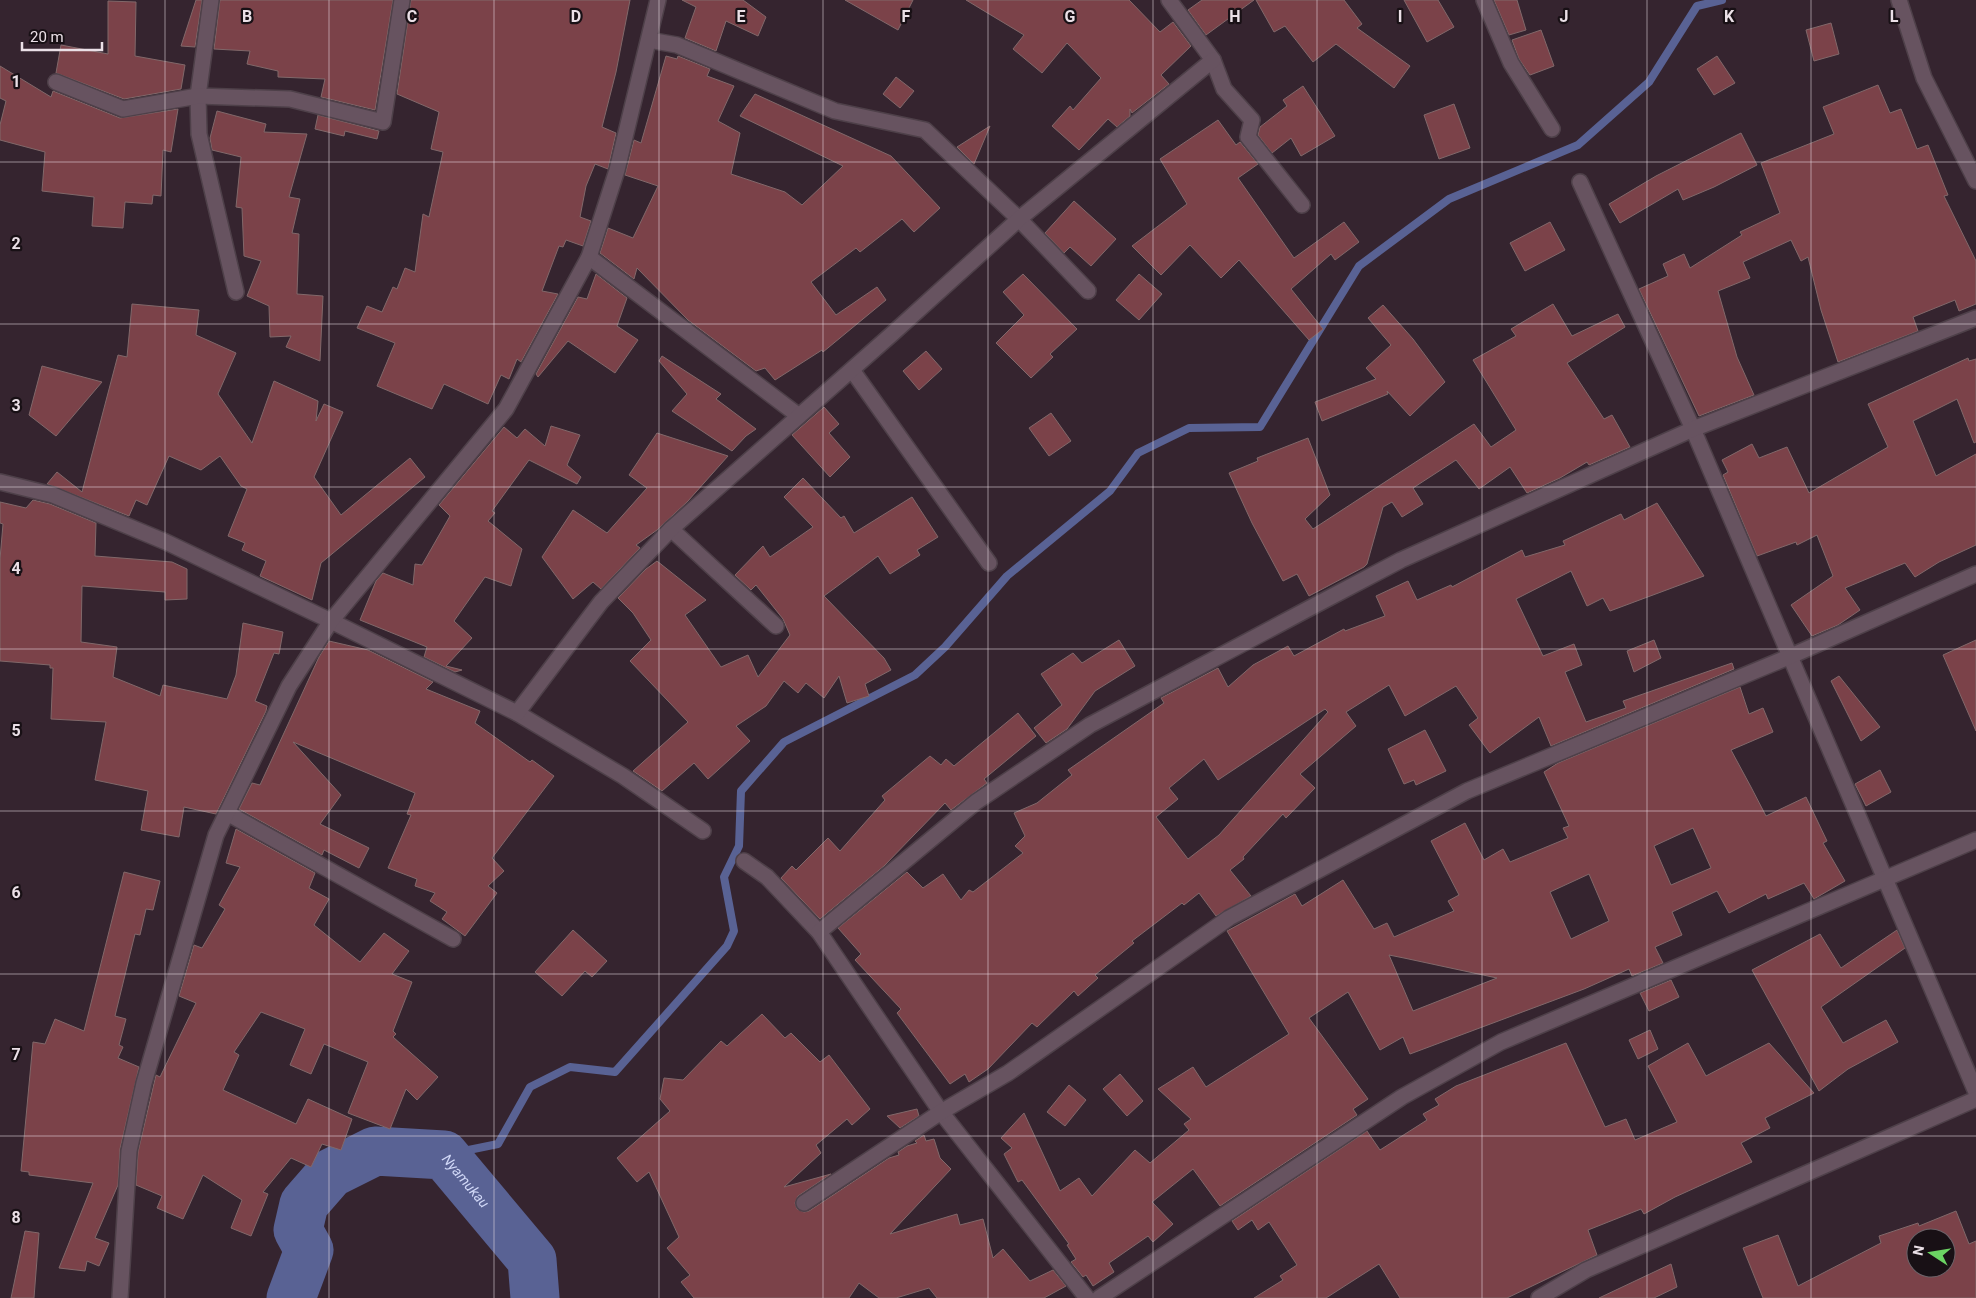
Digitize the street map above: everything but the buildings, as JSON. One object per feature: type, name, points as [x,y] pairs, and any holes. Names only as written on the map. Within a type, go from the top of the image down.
[{"type":"street","points":[[211,0],[198,96],[199,134],[236,292]]},
{"type":"street","points":[[56,82],[123,109],[198,96],[290,99],[383,122],[402,0]]},
{"type":"street","points":[[120,1298],[129,1151],[144,1083],[216,835],[289,686],[331,621],[506,409],[589,257],[617,170],[658,0]]},
{"type":"street","points":[[1484,0],[1511,63],[1552,129]]},
{"type":"street","points":[[1899,0],[1924,78],[1976,181]]},
{"type":"street","points":[[1173,1],[1213,60],[1224,89],[1252,120],[1248,137],[1302,205]]},
{"type":"street","points":[[649,40],[677,45],[835,110],[925,130],[1019,219],[1088,290]]},
{"type":"street","points":[[517,713],[601,602],[671,529],[852,370],[1019,219],[1213,60]]},
{"type":"street","points":[[1580,182],[1693,429],[1976,1092]]},
{"type":"street","points":[[589,257],[799,416]]},
{"type":"street","points":[[819,932],[976,802],[1090,725],[1401,560],[1693,429],[1976,318]]},
{"type":"street","points":[[852,370],[989,563]]},
{"type":"street","points":[[0,482],[53,495],[166,542],[517,713],[623,776],[703,831]]},
{"type":"street","points":[[671,529],[776,626]]},
{"type":"street","points":[[804,1204],[941,1112],[1008,1073],[1229,918],[1459,795],[1791,656],[1976,574]]},
{"type":"street","points":[[227,813],[453,940]]},
{"type":"street","points":[[1099,1298],[1402,1097],[1501,1042],[1976,840]]},
{"type":"street","points":[[744,861],[767,877],[819,932],[941,1112],[1087,1298]]},
{"type":"street","points":[[1540,1298],[1586,1270],[1976,1099]]},
{"type":"waterway","points":[[444,1155],[498,1144],[530,1087],[570,1067],[615,1072],[727,946],[734,931],[724,877],[739,846],[741,791],[784,742],[915,675],[945,647],[1007,576],[1110,491],[1138,453],[1189,428],[1260,427],[1359,266],[1449,199],[1578,145],[1649,82],[1697,6],[1722,0]]},
{"type":"waterway","name":"Nyamukau","points":[[291,1298],[309,1250],[298,1230],[304,1204],[331,1173],[375,1151],[444,1155],[532,1260],[535,1298]]}]
